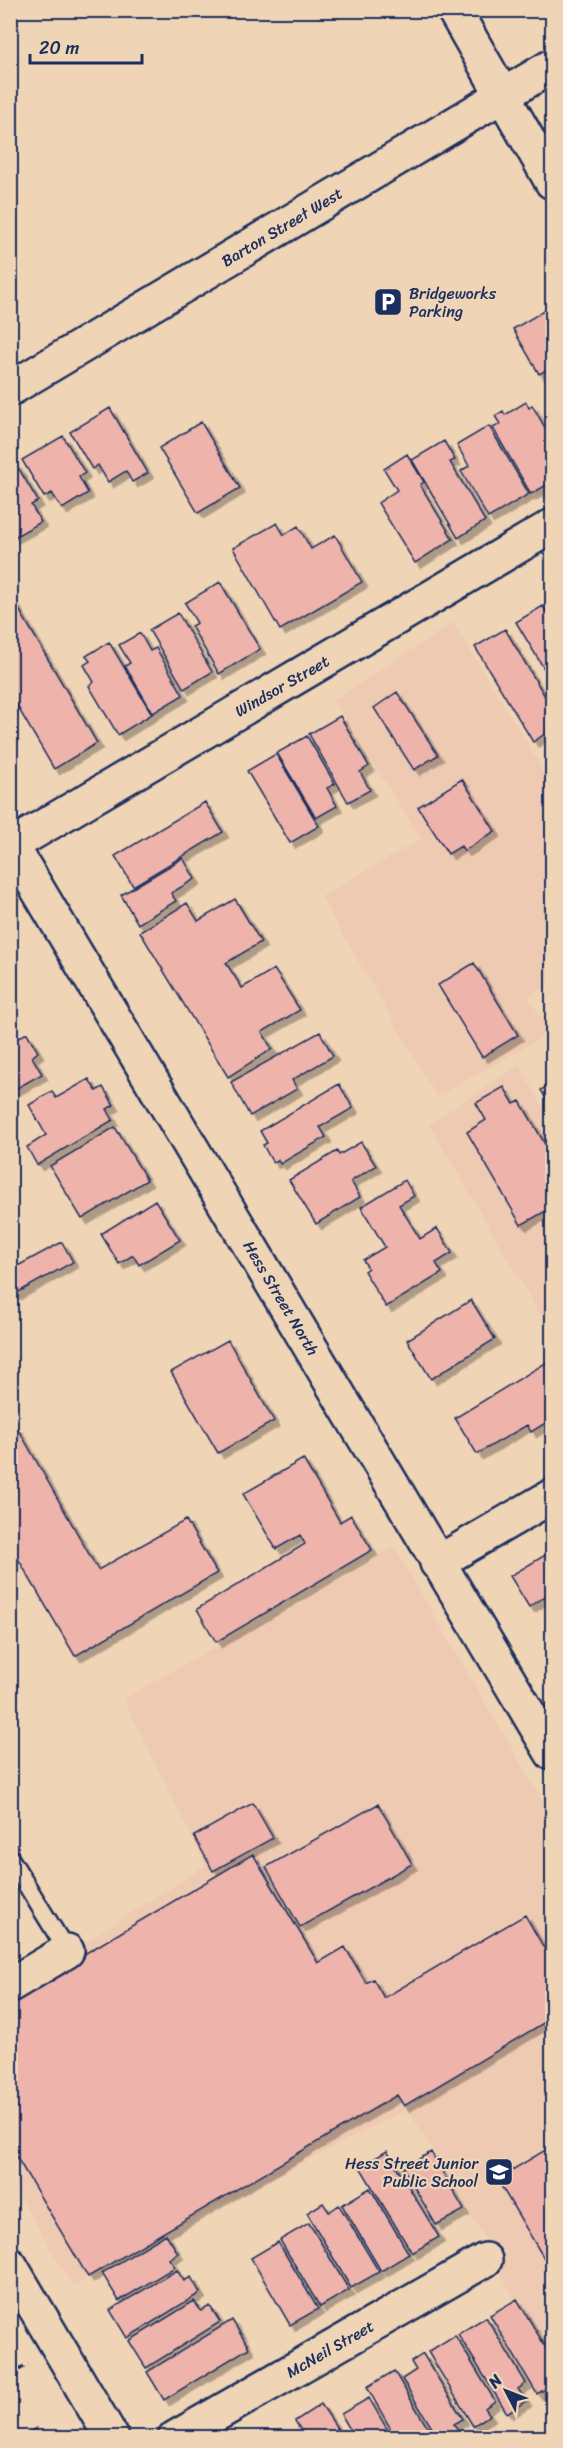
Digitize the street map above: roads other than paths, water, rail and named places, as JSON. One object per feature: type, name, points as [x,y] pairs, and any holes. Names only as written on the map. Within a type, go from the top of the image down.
[{"type":"street","points":[[454,10],[552,182]]},
{"type":"street","name":"Barton Street West","points":[[10,389],[552,66]]},
{"type":"street","name":"Windsor Street","points":[[11,844],[552,526]]},
{"type":"street","name":"Hess Street North","points":[[11,844],[552,1753]]},
{"type":"street","points":[[437,1563],[552,1496]]},
{"type":"street","points":[[10,1985],[67,1951]]},
{"type":"street","name":"McNeil Street","points":[[175,2438],[485,2260]]},
{"type":"street","points":[[15,2281],[112,2438]]},
{"type":"lane","points":[[10,1858],[67,1951]]},
{"type":"place","name":"Bridgeworks Parking","points":[[388,302]]},
{"type":"place","name":"Hess Street Junior Public School","points":[[499,2172]]}]
